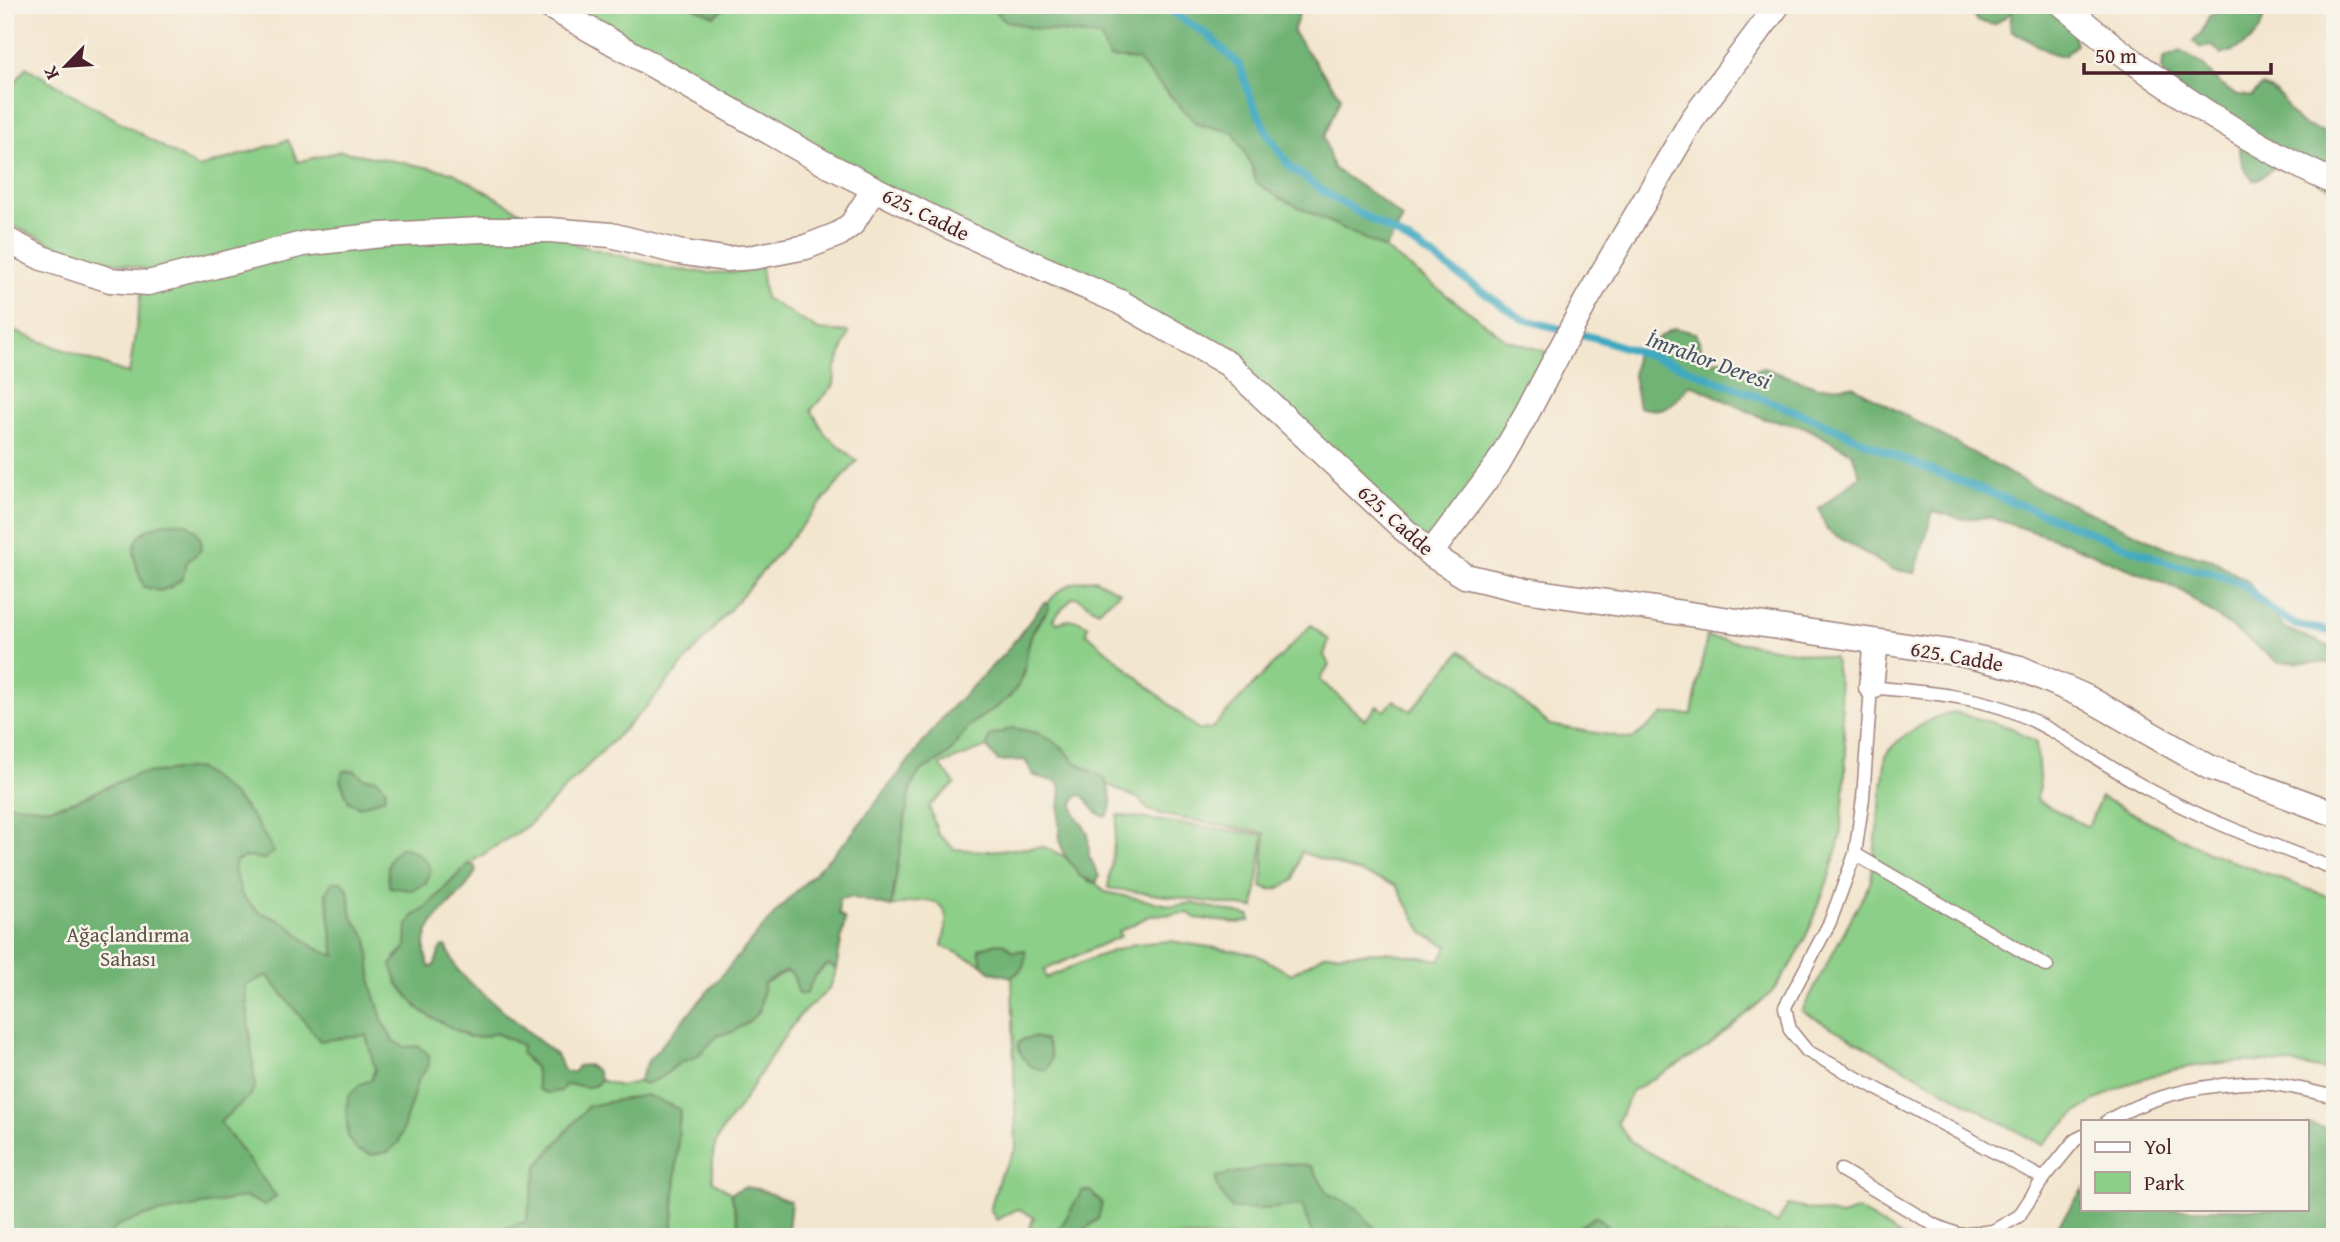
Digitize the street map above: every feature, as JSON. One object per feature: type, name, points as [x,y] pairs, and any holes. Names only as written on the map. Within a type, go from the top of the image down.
[{"type":"street","name":"625. Cadde","points":[[547,5],[824,163],[953,228],[1121,302],[1228,364],[1430,554],[1465,576],[1525,590],[1956,653],[2020,668],[2085,696],[2209,767],[2335,814]]},
{"type":"street","points":[[1430,554],[1497,465],[1561,347],[1692,120],[1778,5]]},
{"type":"street","points":[[2063,5],[2195,106],[2300,167],[2335,183]]},
{"type":"street","points":[[5,239],[42,258],[110,280],[148,283],[303,244],[381,235],[468,231],[550,230],[611,235],[678,252],[725,259],[754,257],[806,247],[839,234],[852,224],[874,189]]},
{"type":"street","points":[[1871,687],[1876,642]]},
{"type":"lane","points":[[2044,1179],[1807,1051],[1790,1030],[1785,1007],[1829,922],[1855,855],[1864,798],[1871,687],[1953,696],[2004,708],[2066,739],[2146,788],[2212,822],[2335,869]]},
{"type":"lane","points":[[1855,855],[2047,965]]},
{"type":"lane","points":[[2109,1120],[2125,1111],[2180,1091],[2245,1083],[2290,1087],[2335,1097]]},
{"type":"lane","points":[[1842,1170],[1934,1225],[1960,1235],[1993,1231],[2019,1216],[2044,1179],[2075,1140],[2081,1137]]},
{"type":"green space","points":[[547,5],[689,5],[714,16],[729,5],[988,5],[1004,20],[1032,28],[1100,37],[1137,60],[1197,124],[1233,132],[1252,166],[1256,182],[1278,197],[1385,249],[1507,340],[1557,355],[1430,554],[1228,364],[938,222]]},
{"type":"green space","points":[[689,5],[729,5],[714,16]]},
{"type":"green space","points":[[988,5],[1302,5],[1293,32],[1341,97],[1324,137],[1333,168],[1377,197],[1403,219],[1385,249],[1278,197],[1256,182],[1252,166],[1233,132],[1197,124],[1137,60],[1109,58],[1100,37],[1032,28],[1004,20]]},
{"type":"green space","points":[[1972,5],[2050,5],[2072,28],[2076,45],[2064,56],[2051,52],[2011,30],[2012,12],[1994,25],[1977,21],[1972,13]]},
{"type":"green space","points":[[2224,5],[2269,5],[2256,35],[2242,46],[2221,55],[2213,46],[2201,48],[2193,41],[2202,32],[2209,16]]},
{"type":"green space","points":[[2180,51],[2202,64],[2219,83],[2234,94],[2251,97],[2262,86],[2277,93],[2298,121],[2335,137],[2335,190],[2272,157],[2274,168],[2255,181],[2242,164],[2240,142],[2162,73],[2163,59]]},
{"type":"green space","points":[[26,67],[199,168],[288,140],[298,162],[341,151],[452,172],[578,245],[671,269],[709,273],[736,272],[761,267],[765,298],[819,330],[849,332],[835,370],[834,385],[811,410],[826,435],[857,461],[648,705],[530,824],[467,865],[425,909],[413,916],[407,927],[406,947],[395,957],[409,997],[431,1017],[482,1037],[496,1033],[522,1045],[527,1061],[535,1067],[537,1078],[565,1085],[595,1086],[600,1080],[619,1086],[638,1082],[645,1084],[662,1077],[679,1063],[696,1057],[719,1035],[733,1032],[759,1012],[764,983],[787,971],[793,975],[799,994],[823,967],[828,964],[836,969],[830,986],[790,1028],[716,1142],[713,1181],[731,1193],[742,1237],[672,1237],[680,1110],[538,1164],[527,1222],[470,1237],[5,1237],[5,328],[129,374],[145,269],[73,253],[5,222],[5,99]]},
{"type":"green space","points":[[1675,328],[1696,333],[1706,361],[1722,360],[1740,373],[1764,368],[1818,387],[1853,386],[2034,487],[2168,548],[2213,560],[2247,581],[2284,628],[2335,649],[2334,663],[2278,662],[2180,590],[2059,540],[1989,517],[1963,519],[1933,511],[1915,573],[1891,569],[1827,530],[1819,509],[1860,476],[1852,453],[1805,427],[1765,419],[1690,384],[1669,406],[1656,409],[1639,407],[1633,376],[1635,356]]},
{"type":"green space","points":[[165,523],[186,523],[197,532],[202,544],[200,551],[187,562],[182,579],[160,591],[144,587],[134,555],[135,546],[143,533]]},
{"type":"green space","points":[[1094,579],[1120,592],[1098,611],[1076,597],[1072,598],[1053,619],[1057,623],[1077,620],[1088,626],[1086,633],[1199,730],[1211,729],[1311,625],[1329,640],[1324,655],[1329,665],[1320,680],[1365,720],[1377,706],[1385,711],[1394,700],[1411,711],[1461,651],[1550,725],[1632,739],[1664,714],[1692,714],[1707,637],[1834,658],[1846,755],[1844,794],[1840,838],[1811,925],[1794,961],[1772,992],[1708,1047],[1632,1091],[1617,1123],[1632,1143],[1777,1224],[1788,1205],[1842,1216],[1858,1210],[1903,1237],[1665,1237],[1647,1230],[1629,1237],[1618,1237],[1596,1216],[1571,1232],[1568,1237],[1075,1237],[1098,1219],[1082,1192],[1055,1237],[1028,1237],[1034,1217],[1017,1209],[997,1220],[990,1210],[1000,1175],[1016,1149],[1012,977],[1021,970],[1024,950],[1014,952],[997,944],[979,949],[982,964],[942,946],[946,917],[938,904],[923,901],[891,907],[913,781],[921,769],[935,762],[969,726],[1008,698],[1025,672],[1032,633],[1049,609],[1048,603],[1063,588]],"holes":[[[1013,728],[1038,733],[1061,746],[1074,761],[1104,778],[1108,785],[1139,799],[1148,810],[1265,833],[1262,887],[1275,889],[1294,880],[1301,852],[1396,885],[1424,934],[1448,946],[1440,960],[1386,952],[1325,954],[1291,974],[1255,954],[1170,941],[1134,944],[1046,978],[1044,970],[1121,936],[1118,932],[1149,916],[1189,913],[1195,918],[1237,923],[1250,921],[1250,916],[1191,903],[1174,906],[1105,892],[1096,883],[1087,881],[1064,856],[1044,847],[985,851],[954,849],[938,834],[929,806],[955,784],[940,765],[987,747],[990,736]]]},
{"type":"green space","points":[[1044,603],[1048,603],[1049,609],[1032,632],[1021,681],[1016,688],[1006,700],[971,725],[944,758],[922,771],[913,783],[891,907],[851,897],[839,899],[839,914],[845,919],[836,969],[828,964],[815,975],[806,994],[799,994],[793,975],[787,971],[764,983],[759,1012],[748,1022],[733,1032],[719,1035],[696,1057],[679,1063],[662,1077],[645,1084],[638,1082],[648,1061],[777,911],[846,841],[948,711],[1005,653]]},
{"type":"green space","points":[[1954,712],[2012,728],[2036,743],[2040,787],[2036,800],[2088,827],[2101,797],[2208,852],[2335,899],[2335,1072],[2288,1064],[2255,1062],[2227,1062],[2172,1070],[2120,1088],[2096,1101],[2073,1116],[2042,1145],[1802,1011],[1871,881],[1886,755],[1898,741],[1916,728],[1936,717]]},
{"type":"green space","points":[[1013,728],[1038,733],[1061,746],[1074,761],[1104,778],[1111,803],[1106,817],[1095,811],[1082,795],[1076,797],[1073,805],[1075,814],[1088,833],[1089,856],[1099,876],[1096,883],[1079,876],[1063,851],[1059,824],[1061,788],[1058,782],[1034,776],[1025,760],[998,761],[987,747],[990,736]]},
{"type":"green space","name":"Ağaçlandırma Sahası","points":[[197,768],[242,804],[274,852],[265,859],[246,857],[236,861],[234,869],[242,896],[259,912],[286,923],[313,947],[335,956],[326,893],[332,882],[342,882],[348,889],[352,917],[368,939],[372,986],[383,1022],[393,1041],[405,1047],[418,1046],[429,1055],[429,1065],[418,1080],[399,1142],[388,1152],[372,1155],[357,1150],[348,1138],[346,1108],[349,1095],[360,1084],[371,1080],[375,1069],[366,1035],[320,1041],[267,975],[245,986],[255,1085],[251,1095],[220,1122],[276,1196],[265,1206],[246,1197],[148,1215],[118,1225],[107,1237],[5,1237],[5,804],[50,808],[78,800],[136,774]]},
{"type":"green space","points":[[354,770],[364,778],[377,779],[386,789],[384,798],[360,807],[349,802],[340,780],[344,771]]},
{"type":"green space","points":[[1118,815],[1264,835],[1254,908],[1108,888]]},
{"type":"green space","points":[[401,847],[419,855],[428,865],[431,870],[426,884],[411,890],[390,887],[388,865]]},
{"type":"green space","points":[[467,865],[474,865],[476,871],[458,896],[431,925],[426,937],[425,950],[429,967],[434,966],[441,947],[446,946],[457,969],[470,983],[556,1055],[565,1072],[574,1072],[578,1066],[588,1065],[597,1071],[600,1080],[596,1084],[588,1087],[570,1084],[565,1085],[561,1091],[546,1093],[538,1089],[535,1067],[521,1053],[522,1045],[496,1033],[469,1037],[418,1008],[398,984],[391,965],[406,947],[407,927],[413,916],[425,909]]},
{"type":"green space","points":[[997,943],[1005,944],[1014,952],[1025,950],[1023,966],[1012,977],[991,972],[982,964],[979,949]]},
{"type":"green space","points":[[1034,1037],[1045,1040],[1049,1048],[1051,1059],[1046,1070],[1030,1066],[1019,1050],[1018,1044],[1023,1039]]},
{"type":"green space","points":[[646,1095],[680,1109],[672,1237],[470,1237],[526,1222],[538,1165],[588,1106]]},
{"type":"green space","points":[[2308,1124],[2335,1131],[2335,1237],[2050,1237],[2081,1192],[2081,1210],[2308,1210]]},
{"type":"green space","points":[[1281,1163],[1311,1166],[1329,1194],[1356,1208],[1383,1237],[1313,1237],[1302,1205],[1232,1209],[1217,1187],[1216,1177]]},
{"type":"green space","points":[[744,1187],[758,1189],[791,1202],[788,1230],[771,1237],[742,1237],[731,1193]]},
{"type":"green space","points":[[1082,1191],[1090,1191],[1102,1203],[1098,1219],[1075,1237],[1055,1237]]},
{"type":"green space","points":[[1596,1216],[1618,1237],[1568,1237],[1571,1232]]},
{"type":"waterway","name":"İmrahor Deresi","points":[[1155,5],[1165,7],[1209,36],[1240,66],[1250,97],[1269,136],[1290,167],[1330,196],[1419,247],[1522,319],[1596,338],[1672,363],[1810,417],[1898,457],[2174,565],[2214,573],[2244,585],[2268,608],[2296,625],[2335,632]]}]
